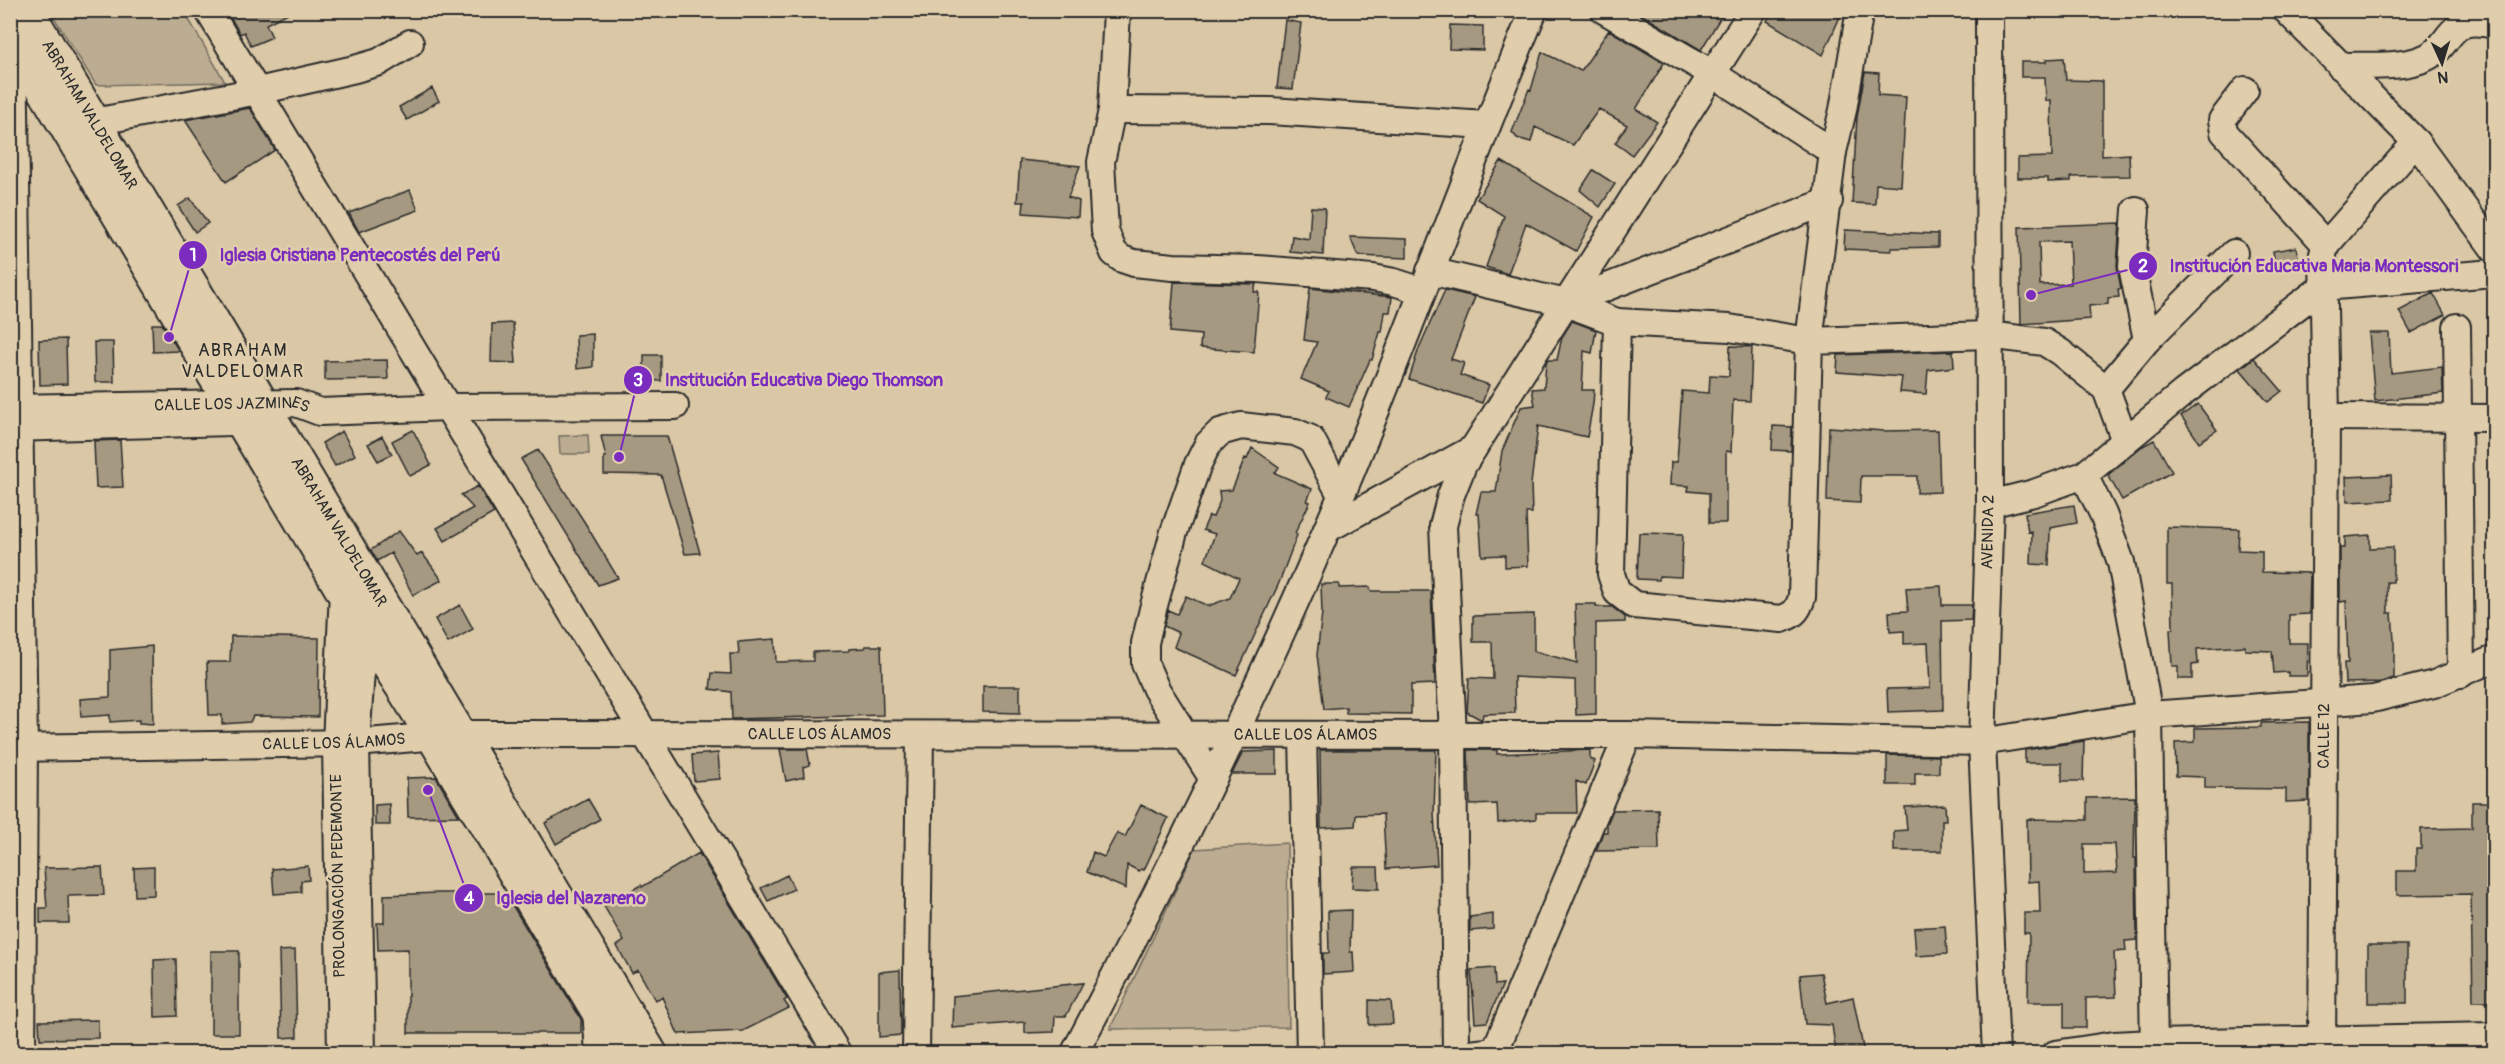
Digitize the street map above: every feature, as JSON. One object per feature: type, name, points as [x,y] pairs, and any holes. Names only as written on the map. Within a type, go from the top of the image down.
[{"type":"main road","name":"ABRAHAM VALDELOMAR","points":[[27,10],[63,96],[376,621],[446,735],[651,1053]]},
{"type":"main road","name":"ABRAHAM VALDELOMAR","points":[[12,36],[63,96],[94,122],[253,413],[343,591],[376,621]]},
{"type":"main road","name":"ABRAHAM VALDELOMAR","points":[[446,735],[623,1053]]},
{"type":"street","points":[[208,10],[838,1053]]},
{"type":"street","points":[[1117,10],[1112,110],[1101,162],[1102,207],[1108,242],[1114,253],[1122,259],[1134,263],[1173,267],[1258,269],[1394,282],[1426,281],[1566,303],[1617,321],[1729,328],[1809,341],[1988,335],[2044,342],[2106,389],[2125,441]]},
{"type":"street","points":[[1074,1053],[1143,923],[1234,736],[1327,529],[1483,132],[1534,10]]},
{"type":"street","points":[[1604,10],[1713,74],[1833,152]]},
{"type":"street","points":[[1617,321],[1611,574],[1614,586],[1622,597],[1634,604],[1646,606],[1782,619],[1793,614],[1798,610],[1802,597],[1809,341],[1829,201],[1833,152],[1843,110],[1860,10]]},
{"type":"street","name":"AVENIDA 2","points":[[1989,10],[1990,504],[1982,742],[1996,1053]]},
{"type":"street","points":[[2286,10],[2416,142],[2494,249]]},
{"type":"street","points":[[1456,1053],[1453,735],[1443,526],[1451,495],[1463,465],[1713,74],[1749,12]]},
{"type":"street","points":[[2340,66],[2420,60],[2435,52],[2456,27],[2465,22],[2478,21],[2494,25]]},
{"type":"street","points":[[12,36],[17,748],[22,1053]]},
{"type":"street","points":[[94,122],[258,91],[380,62],[410,44]]},
{"type":"street","points":[[2245,90],[2222,120],[2224,132],[2326,245],[2416,142]]},
{"type":"street","points":[[13,97],[63,96]]},
{"type":"street","points":[[1112,110],[1270,111],[1483,132]]},
{"type":"street","points":[[1566,303],[1829,201]]},
{"type":"street","points":[[2136,210],[2132,267],[2147,340]]},
{"type":"street","name":"CALLE 12","points":[[2322,1047],[2326,417],[2323,254],[2326,245]]},
{"type":"street","points":[[2106,389],[2147,340],[2234,253]]},
{"type":"street","points":[[1990,504],[2034,493],[2084,475],[2183,393],[2323,287],[2494,273]]},
{"type":"street","points":[[2457,327],[2461,674]]},
{"type":"street","name":"CALLE LOS JAZMINES","points":[[14,418],[253,413],[304,420],[320,412],[449,407],[675,406]]},
{"type":"street","points":[[2326,417],[2494,418]]},
{"type":"street","points":[[1213,778],[1156,689],[1145,664],[1144,643],[1174,532],[1198,464],[1208,444],[1220,432],[1241,426],[1295,432],[1311,439],[1341,495]]},
{"type":"street","points":[[1327,529],[1473,449]]},
{"type":"street","points":[[2084,475],[2103,514],[2121,562],[2149,715],[2154,1048]]},
{"type":"street","name":"PROLONGACIÓN PEDEMONTE","points":[[343,591],[346,744],[362,1053]]},
{"type":"street","name":"PROLONGACIÓN PEDEMONTE","points":[[341,1053],[346,744],[376,621]]},
{"type":"street","name":"CALLE LOS ÁLAMOS","points":[[17,748],[346,744],[446,735],[1628,735],[1982,742],[2149,715],[2324,703],[2397,695],[2461,674],[2494,659]]},
{"type":"street","points":[[916,1053],[920,735]]},
{"type":"street","points":[[1303,735],[1310,1053]]},
{"type":"street","points":[[1470,1053],[1495,1051],[1628,735]]},
{"type":"street","points":[[596,1008],[599,1053]]},
{"type":"street","points":[[2055,1053],[2114,1045],[2154,1048],[2322,1047],[2494,1036]]},
{"type":"shaded area","points":[[50,11],[184,11],[225,82],[96,85]]},
{"type":"shaded area","points":[[588,435],[589,454],[560,454],[559,436]]},
{"type":"shaded area","points":[[1287,843],[1289,1027],[1110,1029],[1195,849]]},
{"type":"building","points":[[226,10],[294,10],[266,24],[272,37],[251,46],[244,32],[240,34]]},
{"type":"building","points":[[1634,10],[1725,10],[1701,50]]},
{"type":"building","points":[[1773,10],[1843,10],[1823,55],[1767,21]]},
{"type":"building","points":[[1285,20],[1301,23],[1293,89],[1277,88]]},
{"type":"building","points":[[1450,25],[1483,26],[1483,50],[1449,49]]},
{"type":"building","points":[[1609,30],[1664,63],[1636,109],[1657,122],[1632,155],[1615,143],[1627,125],[1599,109],[1573,145],[1535,127],[1531,142],[1517,138],[1512,132],[1529,89],[1531,90],[1542,52],[1581,71]]},
{"type":"building","points":[[2064,58],[2066,80],[2102,81],[2102,156],[2129,154],[2130,176],[2071,177],[2071,181],[2048,182],[2048,178],[2018,178],[2018,158],[2052,157],[2051,100],[2046,101],[2045,77],[2021,77],[2021,62],[2046,62],[2046,59]]},
{"type":"building","points":[[1865,72],[1879,73],[1878,95],[1906,97],[1901,186],[1876,184],[1875,204],[1852,203],[1857,117]]},
{"type":"building","points":[[432,88],[439,101],[407,120],[399,107]]},
{"type":"building","points":[[250,108],[275,150],[226,182],[185,120]]},
{"type":"building","points":[[1020,160],[1080,166],[1068,197],[1079,201],[1078,217],[1023,213],[1024,202],[1017,202]]},
{"type":"building","points":[[1501,161],[1594,217],[1576,251],[1526,223],[1508,274],[1486,267],[1504,216],[1477,199]]},
{"type":"building","points":[[1593,170],[1615,184],[1600,207],[1580,190]]},
{"type":"building","points":[[410,190],[418,210],[359,232],[349,213]]},
{"type":"building","points":[[190,198],[208,223],[195,232],[178,206]]},
{"type":"building","points":[[1311,207],[1325,208],[1323,255],[1290,252],[1292,236],[1309,239]]},
{"type":"building","points":[[2120,223],[2117,266],[2121,289],[2118,289],[2119,297],[2108,298],[2108,304],[2089,306],[2090,319],[2021,324],[2019,227]],"holes":[[[2069,241],[2071,284],[2040,285],[2039,242]]]},
{"type":"building","points":[[1845,230],[1938,234],[1938,247],[1891,248],[1891,251],[1844,249]]},
{"type":"building","points":[[1350,237],[1407,239],[1407,258],[1358,256]]},
{"type":"building","points":[[2296,247],[2300,266],[2276,271],[2273,251]]},
{"type":"building","points":[[1174,282],[1256,284],[1254,292],[1259,292],[1254,352],[1200,348],[1201,335],[1170,332]]},
{"type":"building","points":[[1310,288],[1392,297],[1390,312],[1385,312],[1382,332],[1380,332],[1372,360],[1349,407],[1326,397],[1329,391],[1301,379],[1317,342],[1304,340]]},
{"type":"building","points":[[1445,290],[1475,297],[1451,359],[1464,363],[1460,375],[1489,385],[1482,403],[1409,379],[1419,348]]},
{"type":"building","points":[[2433,293],[2445,315],[2411,333],[2399,311]]},
{"type":"building","points":[[1572,321],[1596,330],[1592,353],[1584,351],[1582,390],[1594,390],[1587,437],[1538,426],[1531,484],[1532,513],[1526,513],[1528,566],[1505,567],[1505,555],[1482,556],[1479,514],[1476,514],[1481,492],[1496,492],[1502,451],[1521,407],[1535,405],[1532,389],[1544,388],[1546,363],[1548,360],[1557,360],[1562,337]]},
{"type":"building","points":[[513,323],[516,363],[491,362],[492,324]]},
{"type":"building","points":[[152,324],[162,324],[179,351],[153,352]]},
{"type":"building","points":[[2369,333],[2389,333],[2391,373],[2442,367],[2443,393],[2375,401]]},
{"type":"building","points":[[593,334],[593,367],[577,369],[576,335]]},
{"type":"building","points":[[66,339],[67,384],[40,385],[39,340]]},
{"type":"building","points":[[94,342],[113,342],[114,382],[95,382]]},
{"type":"building","points":[[1730,346],[1752,347],[1750,401],[1733,400],[1731,452],[1726,451],[1726,523],[1709,523],[1709,493],[1688,491],[1689,486],[1670,485],[1671,462],[1677,462],[1682,391],[1709,393],[1710,375],[1729,376]]},
{"type":"building","points":[[1953,351],[1954,367],[1928,370],[1926,394],[1900,392],[1902,377],[1837,372],[1838,355]]},
{"type":"building","points":[[644,355],[661,355],[661,381],[644,380]]},
{"type":"building","points":[[2254,358],[2282,391],[2268,402],[2240,369]]},
{"type":"building","points":[[387,360],[388,379],[325,380],[325,361]]},
{"type":"building","points":[[2198,404],[2217,430],[2199,442],[2181,416]]},
{"type":"building","points":[[1773,426],[1792,427],[1791,451],[1772,450]]},
{"type":"building","points":[[1829,427],[1884,431],[1938,430],[1940,492],[1917,493],[1917,476],[1861,476],[1860,503],[1827,501]]},
{"type":"building","points":[[413,430],[431,465],[410,476],[392,441]]},
{"type":"building","points":[[342,431],[355,455],[335,466],[322,443]]},
{"type":"building","points":[[382,436],[392,454],[378,461],[368,444]]},
{"type":"building","points":[[601,436],[667,436],[700,553],[685,554],[661,475],[604,474],[604,457],[606,457]]},
{"type":"building","points":[[120,440],[123,487],[96,488],[94,441]]},
{"type":"building","points":[[2154,440],[2172,472],[2122,500],[2108,475],[2141,447]]},
{"type":"building","points":[[1252,448],[1279,467],[1275,473],[1312,489],[1307,501],[1310,502],[1295,533],[1297,535],[1279,583],[1236,675],[1174,647],[1179,633],[1164,626],[1168,610],[1177,614],[1186,596],[1208,606],[1230,598],[1239,578],[1205,561],[1215,534],[1203,530],[1209,516],[1213,517],[1220,501],[1219,491],[1232,490],[1245,458],[1247,459]]},
{"type":"building","points":[[538,450],[618,578],[598,585],[521,459]]},
{"type":"building","points":[[2391,475],[2392,500],[2347,502],[2346,477]]},
{"type":"building","points":[[478,486],[494,513],[445,541],[437,528],[473,508],[461,495]]},
{"type":"building","points":[[2074,505],[2077,523],[2050,528],[2049,565],[2031,564],[2032,531],[2028,532],[2025,513]]},
{"type":"building","points":[[2167,527],[2239,529],[2238,550],[2262,551],[2262,572],[2310,573],[2309,614],[2289,615],[2289,643],[2308,643],[2307,676],[2288,676],[2288,672],[2274,673],[2272,651],[2245,650],[2245,646],[2197,649],[2198,664],[2192,665],[2192,679],[2178,679],[2178,666],[2172,666],[2170,629],[2173,629],[2172,584],[2167,584]]},
{"type":"building","points":[[399,531],[417,556],[422,553],[442,580],[413,595],[391,553],[377,561],[371,550]]},
{"type":"building","points":[[1639,533],[1683,534],[1681,577],[1659,576],[1659,580],[1637,579]]},
{"type":"building","points":[[2370,535],[2370,548],[2393,547],[2393,582],[2387,582],[2388,613],[2392,613],[2394,640],[2394,678],[2381,682],[2345,683],[2344,663],[2348,663],[2346,601],[2340,602],[2340,548],[2345,548],[2345,537]]},
{"type":"building","points":[[1321,584],[1339,584],[1339,588],[1370,587],[1371,591],[1431,591],[1435,684],[1411,685],[1411,714],[1346,713],[1346,707],[1324,709],[1317,655],[1322,613]]},
{"type":"building","points":[[1941,586],[1942,605],[1972,605],[1971,620],[1942,621],[1943,710],[1888,712],[1887,689],[1930,688],[1928,643],[1904,644],[1904,631],[1890,632],[1889,612],[1908,611],[1906,588]]},
{"type":"building","points":[[1575,604],[1612,607],[1625,617],[1625,622],[1596,623],[1596,714],[1576,715],[1575,680],[1514,677],[1515,713],[1483,714],[1482,720],[1467,712],[1469,678],[1493,679],[1492,642],[1473,642],[1473,616],[1534,614],[1534,651],[1577,663]]},
{"type":"building","points":[[460,605],[473,629],[448,643],[435,619]]},
{"type":"building","points":[[231,636],[319,638],[318,717],[253,716],[250,722],[222,724],[222,715],[209,715],[207,662],[230,662]]},
{"type":"building","points":[[775,639],[776,662],[813,661],[813,652],[849,651],[849,649],[865,648],[865,646],[881,646],[883,715],[732,719],[731,692],[710,689],[712,673],[731,674],[730,654],[739,654],[738,642]]},
{"type":"building","points":[[152,646],[153,724],[139,723],[139,720],[110,722],[110,715],[81,717],[80,699],[110,697],[110,650]]},
{"type":"building","points":[[983,686],[1020,686],[1020,713],[983,712]]},
{"type":"building","points":[[2309,722],[2309,801],[2286,802],[2286,789],[2205,788],[2205,777],[2176,776],[2175,743],[2195,742],[2195,728],[2261,727],[2261,723]]},
{"type":"building","points":[[2084,741],[2083,781],[2062,781],[2062,763],[2025,763],[2025,750]]},
{"type":"building","points":[[780,749],[807,749],[810,765],[803,767],[804,777],[786,781]]},
{"type":"building","points":[[1320,750],[1436,750],[1434,813],[1437,865],[1386,869],[1383,814],[1356,815],[1355,826],[1321,828]]},
{"type":"building","points":[[1468,750],[1497,750],[1497,754],[1590,750],[1590,759],[1595,761],[1586,785],[1576,781],[1577,813],[1536,813],[1536,819],[1498,823],[1497,804],[1470,805]]},
{"type":"building","points":[[1277,751],[1277,774],[1232,774],[1243,752]]},
{"type":"building","points":[[718,753],[720,779],[694,781],[692,755]]},
{"type":"building","points":[[1887,755],[1939,756],[1939,773],[1915,773],[1915,785],[1887,785]]},
{"type":"building","points":[[436,777],[459,816],[408,817],[407,778]]},
{"type":"building","points":[[2135,797],[2134,858],[2136,858],[2137,940],[2125,941],[2126,951],[2114,952],[2116,997],[2086,998],[2086,1028],[2064,1028],[2064,1002],[2028,1002],[2029,933],[2024,933],[2024,913],[2040,913],[2039,881],[2028,882],[2027,819],[2087,820],[2087,798]],"holes":[[[2084,844],[2115,844],[2117,873],[2084,874]]]},
{"type":"building","points":[[588,799],[600,819],[556,844],[545,823]]},
{"type":"building","points":[[2472,802],[2494,802],[2494,1001],[2473,1001],[2471,894],[2397,895],[2397,871],[2416,871],[2416,849],[2421,849],[2421,829],[2472,828]]},
{"type":"building","points":[[389,804],[390,825],[375,825],[375,805]]},
{"type":"building","points":[[1141,805],[1168,818],[1144,870],[1139,871],[1127,865],[1126,889],[1087,872],[1093,852],[1104,857],[1117,833],[1125,837]]},
{"type":"building","points":[[1945,805],[1946,820],[1942,820],[1942,851],[1894,851],[1894,831],[1907,830],[1905,807]]},
{"type":"building","points":[[1658,809],[1659,850],[1596,851],[1603,832],[1607,832],[1607,824],[1613,810]]},
{"type":"building","points":[[699,853],[787,999],[784,1001],[789,1008],[743,1031],[678,1034],[662,997],[655,1000],[638,970],[632,973],[617,946],[624,941],[604,906],[641,885],[642,887]]},
{"type":"building","points":[[308,866],[309,880],[301,881],[301,892],[274,894],[272,869]]},
{"type":"building","points":[[102,867],[104,895],[68,896],[69,923],[40,923],[40,908],[47,908],[44,868]]},
{"type":"building","points":[[154,867],[154,895],[135,896],[134,868]]},
{"type":"building","points":[[1353,867],[1378,867],[1379,889],[1352,888]]},
{"type":"building","points":[[787,875],[794,889],[768,901],[761,888]]},
{"type":"building","points":[[505,893],[581,1019],[581,1033],[408,1033],[408,949],[378,950],[377,923],[384,923],[384,895]]},
{"type":"building","points":[[1351,910],[1350,952],[1353,952],[1354,972],[1323,974],[1323,953],[1329,953],[1328,911]]},
{"type":"building","points":[[1493,914],[1493,929],[1470,931],[1470,917]]},
{"type":"building","points":[[1945,926],[1947,954],[1916,956],[1914,928]]},
{"type":"building","points":[[2368,945],[2407,945],[2407,1003],[2368,1003]]},
{"type":"building","points":[[295,950],[297,1037],[281,1038],[279,951]]},
{"type":"building","points":[[211,951],[239,951],[239,1034],[211,1034]]},
{"type":"building","points":[[176,959],[177,1016],[155,1017],[154,960]]},
{"type":"building","points":[[1494,968],[1495,985],[1503,984],[1487,1022],[1475,1023],[1471,970]]},
{"type":"building","points":[[900,970],[901,1035],[879,1037],[879,972]]},
{"type":"building","points":[[1821,973],[1827,1003],[1853,997],[1864,1053],[1836,1053],[1832,1025],[1805,1024],[1800,975]]},
{"type":"building","points":[[1083,983],[1066,1016],[1055,1016],[1054,1032],[1025,1033],[1025,1022],[952,1028],[953,996]]},
{"type":"building","points":[[1369,1000],[1391,1001],[1393,1024],[1369,1025]]},
{"type":"building","points":[[98,1020],[98,1038],[40,1039],[39,1021]]},
{"type":"place","name":"Institución Educativa Maria Montessori","points":[[2031,295]]},
{"type":"place","name":"Iglesia Cristiana Pentecostés del Perú","points":[[169,337]]},
{"type":"place","name":"Institución Educativa Diego Thomson","points":[[619,457]]},
{"type":"place","name":"Iglesia del Nazareno","points":[[428,790]]},
{"type":"district","name":"ABRAHAM VALDELOMAR","points":[[243,360]]}]
